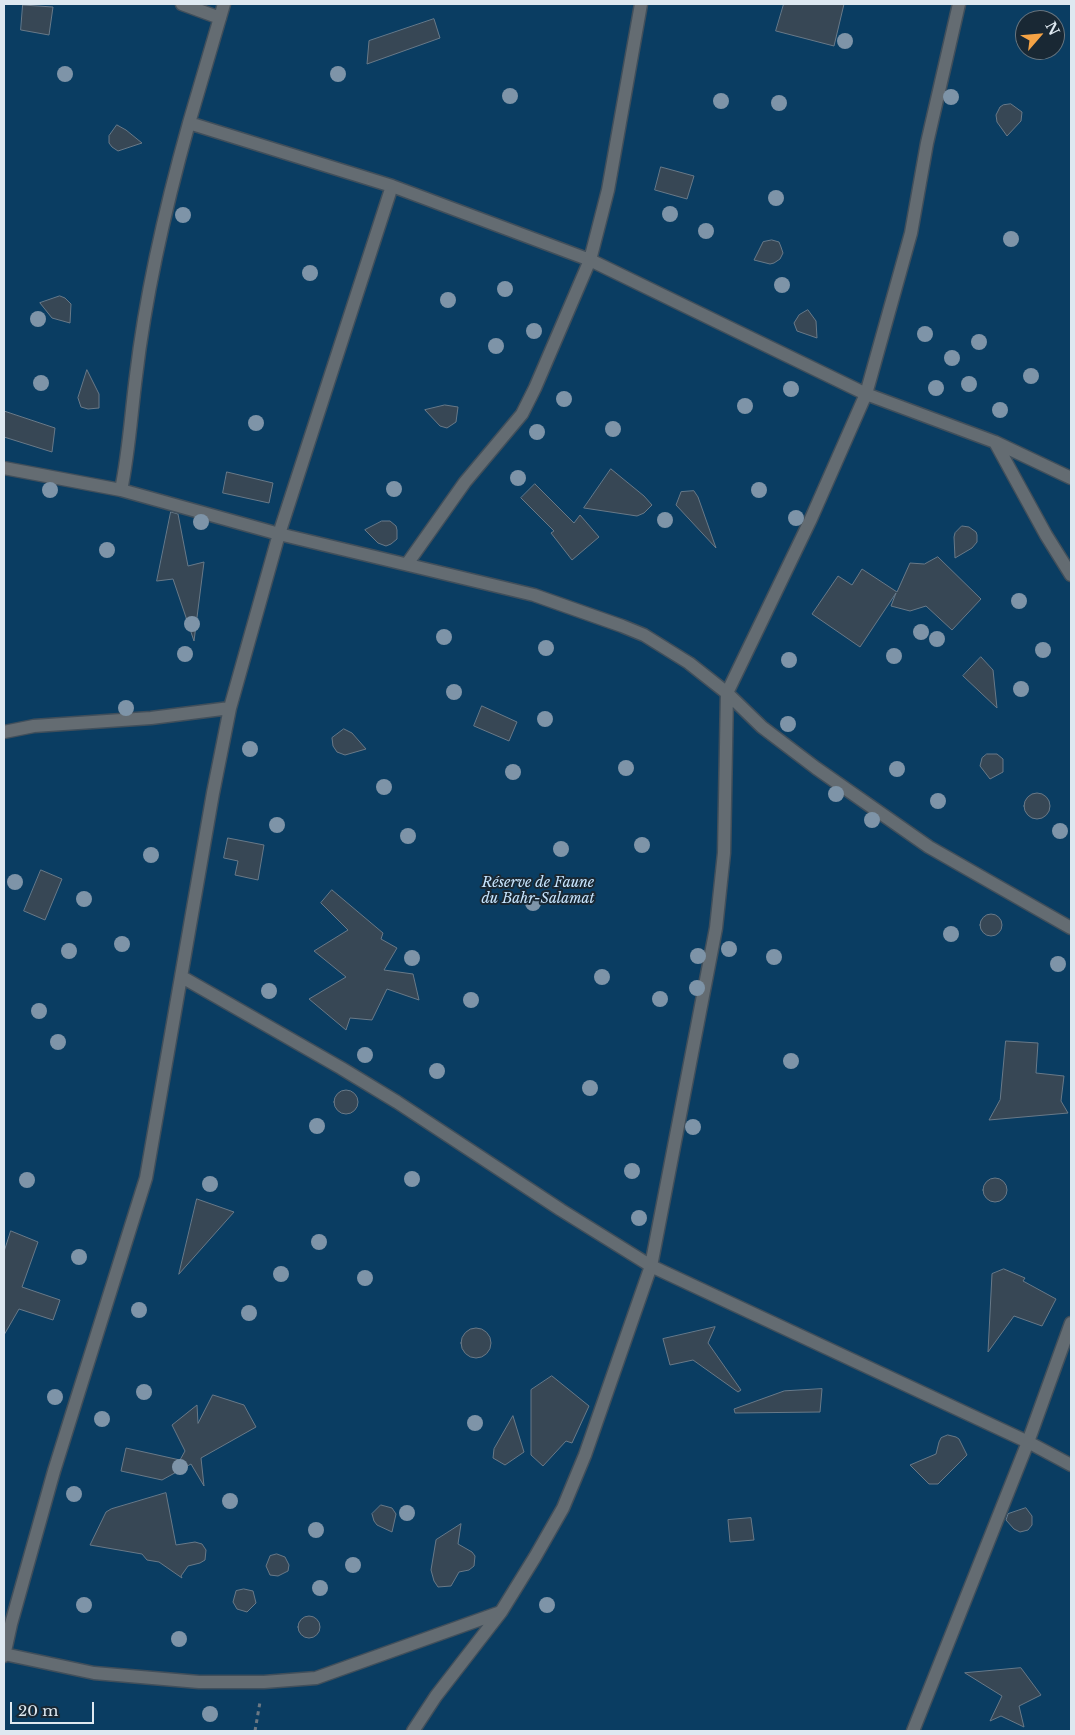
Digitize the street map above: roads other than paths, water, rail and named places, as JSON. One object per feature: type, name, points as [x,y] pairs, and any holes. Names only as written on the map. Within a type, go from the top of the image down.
[{"type":"street","points":[[182,4],[220,18]]},
{"type":"street","points":[[122,490],[147,306],[172,181],[224,4]]},
{"type":"street","points":[[407,564],[465,482],[522,414],[590,260],[608,190],[641,4]]},
{"type":"street","points":[[413,1731],[436,1696],[501,1612],[535,1557],[567,1499],[585,1455],[651,1266],[716,928],[724,853],[726,693],[810,521],[866,394],[911,232],[927,142],[959,4]]},
{"type":"street","points":[[189,123],[392,186],[590,260],[866,394],[995,442],[1071,478]]},
{"type":"street","points":[[392,186],[279,534],[230,708],[213,793],[146,1178],[7,1624],[4,1655],[94,1673],[199,1682],[264,1682],[316,1678],[501,1612]]},
{"type":"street","points":[[995,442],[1046,535],[1071,575]]},
{"type":"street","points":[[4,468],[122,490],[279,534],[534,595],[644,635],[690,663],[762,727],[816,768],[929,847],[1071,928]]},
{"type":"street","points":[[4,732],[34,726],[151,718],[230,708]]},
{"type":"street","points":[[182,977],[397,1102],[561,1210],[651,1266],[1028,1442],[1071,1465]]},
{"type":"street","points":[[913,1731],[1028,1442],[1071,1323]]},
{"type":"park label","name":"Réserve de Faune du Bahr-Salamat","points":[[538,892]]}]
